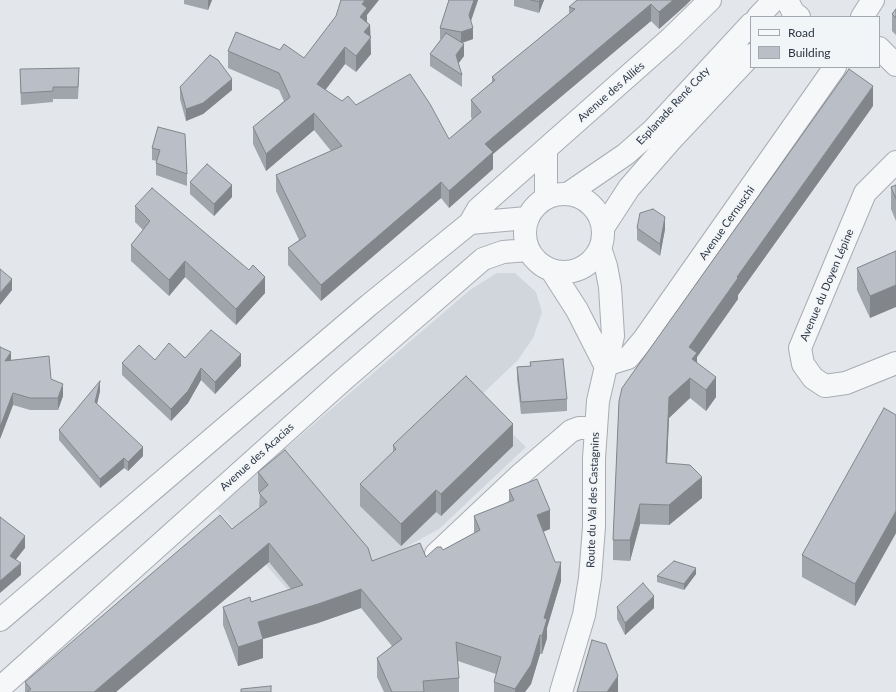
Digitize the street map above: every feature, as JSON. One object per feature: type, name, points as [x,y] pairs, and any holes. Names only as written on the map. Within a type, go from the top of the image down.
[{"type":"street","name":"Avenue des Alliés","points":[[546,149],[671,38],[710,0]]},
{"type":"street","points":[[759,16],[774,0]]},
{"type":"street","points":[[787,0],[798,16]]},
{"type":"street","points":[[863,16],[873,0]]},
{"type":"street","name":"Esplanade René Coty","points":[[569,193],[626,154],[653,130],[750,25]]},
{"type":"street","points":[[880,49],[896,65]]},
{"type":"street","name":"Esplanade René Coty","points":[[602,238],[629,188],[671,140],[750,56]]},
{"type":"street","name":"Avenue Cernuschi","points":[[605,365],[628,358],[644,339],[834,68]]},
{"type":"street","points":[[546,149],[546,197]]},
{"type":"street","points":[[0,620],[369,305],[470,222],[478,209],[546,149]]},
{"type":"street","name":"Avenue du Doyen Lépine","points":[[896,162],[865,194],[800,348],[803,364],[813,378],[825,386],[846,384],[896,363]]},
{"type":"street","points":[[602,238],[594,258],[585,266],[575,271],[552,271],[542,266],[528,250],[524,228],[527,218],[534,206],[546,197],[561,193],[569,193],[588,201],[600,218],[610,287],[613,336],[605,365]]},
{"type":"street","points":[[470,222],[527,218]]},
{"type":"street","name":"Avenue des Acacias","points":[[0,688],[342,381],[483,259],[503,252],[528,250]]},
{"type":"street","points":[[552,271],[577,310],[605,365]]},
{"type":"street","name":"Route du Val des Castagnins","points":[[561,692],[584,615],[590,578],[594,527],[594,458],[596,428],[598,401],[605,365]]},
{"type":"street","points":[[436,554],[521,474],[571,431],[579,428],[596,428]]},
{"type":"shaded area","points":[[497,273],[515,273],[536,292],[542,312],[533,338],[518,360],[477,399],[526,447],[439,529],[404,548],[296,599],[216,508],[470,290]]},
{"type":"building","points":[[341,0],[365,0],[362,4],[367,8],[360,17],[370,25],[364,32],[371,37],[356,56],[345,47],[317,84],[342,101],[348,96],[356,105],[410,74],[430,104],[449,139],[481,112],[471,100],[495,80],[492,77],[575,9],[569,7],[577,0],[673,0],[659,12],[651,4],[485,144],[493,152],[449,191],[441,182],[321,285],[288,248],[306,236],[276,175],[342,146],[314,113],[266,154],[253,127],[290,97],[279,73],[228,51],[236,32],[280,50],[284,44],[304,58],[336,16]]},
{"type":"building","points":[[449,0],[474,0],[469,15],[473,28],[461,32],[440,28]]},
{"type":"building","points":[[896,9],[896,18],[892,14]]},
{"type":"building","points":[[446,33],[464,44],[456,55],[462,75],[430,54]]},
{"type":"building","points":[[210,55],[218,60],[232,79],[203,103],[186,109],[180,87]]},
{"type":"building","points":[[79,68],[78,87],[53,87],[53,91],[21,93],[20,69]]},
{"type":"building","points":[[849,69],[873,86],[689,347],[697,353],[692,359],[716,377],[706,390],[690,378],[669,397],[666,463],[690,465],[702,477],[669,505],[640,504],[630,540],[613,540],[619,401],[622,388]]},
{"type":"building","points":[[158,127],[185,134],[187,174],[156,163],[160,150],[152,148]]},
{"type":"building","points":[[207,164],[232,185],[214,204],[190,182]]},
{"type":"building","points":[[896,185],[896,199],[891,187]]},
{"type":"building","points":[[152,188],[249,270],[253,265],[265,277],[236,309],[185,261],[169,280],[131,245],[150,221],[135,206]]},
{"type":"building","points":[[653,209],[665,217],[660,244],[637,228],[640,213]]},
{"type":"building","points":[[896,251],[896,285],[870,296],[857,268]]},
{"type":"building","points":[[0,269],[12,279],[0,293]]},
{"type":"building","points":[[211,330],[241,354],[215,382],[201,368],[188,391],[171,409],[122,363],[139,345],[155,360],[169,343],[185,358]]},
{"type":"building","points":[[0,347],[11,352],[5,361],[49,356],[51,379],[63,384],[58,398],[30,398],[13,393],[0,427]]},
{"type":"building","points":[[563,359],[567,399],[521,402],[517,367],[531,366],[530,362]]},
{"type":"building","points":[[466,376],[513,424],[441,494],[436,490],[401,524],[360,484],[396,449],[393,445]]},
{"type":"building","points":[[100,381],[95,402],[143,447],[128,462],[124,458],[100,479],[59,430]]},
{"type":"building","points":[[884,408],[896,415],[896,511],[855,584],[802,555]]},
{"type":"building","points":[[285,450],[368,548],[372,561],[420,543],[426,557],[437,547],[441,547],[443,550],[480,530],[474,516],[514,500],[509,490],[537,479],[550,510],[537,515],[555,562],[561,562],[544,618],[547,619],[542,636],[540,635],[531,665],[515,689],[494,682],[501,657],[456,642],[459,678],[423,681],[424,692],[392,692],[377,658],[402,639],[361,589],[258,622],[263,639],[238,647],[223,607],[250,597],[251,602],[303,585],[269,543],[94,692],[27,692],[31,689],[25,682],[220,515],[232,529],[267,502],[259,493],[268,485],[258,472]]},
{"type":"building","points":[[0,517],[25,536],[10,556],[21,563],[0,581]]},
{"type":"building","points":[[674,561],[696,568],[684,584],[657,576]]},
{"type":"building","points":[[643,583],[654,596],[625,623],[617,607]]},
{"type":"building","points":[[592,640],[606,644],[618,676],[607,692],[577,692]]},
{"type":"building","points":[[271,686],[271,692],[241,692],[241,689]]}]
